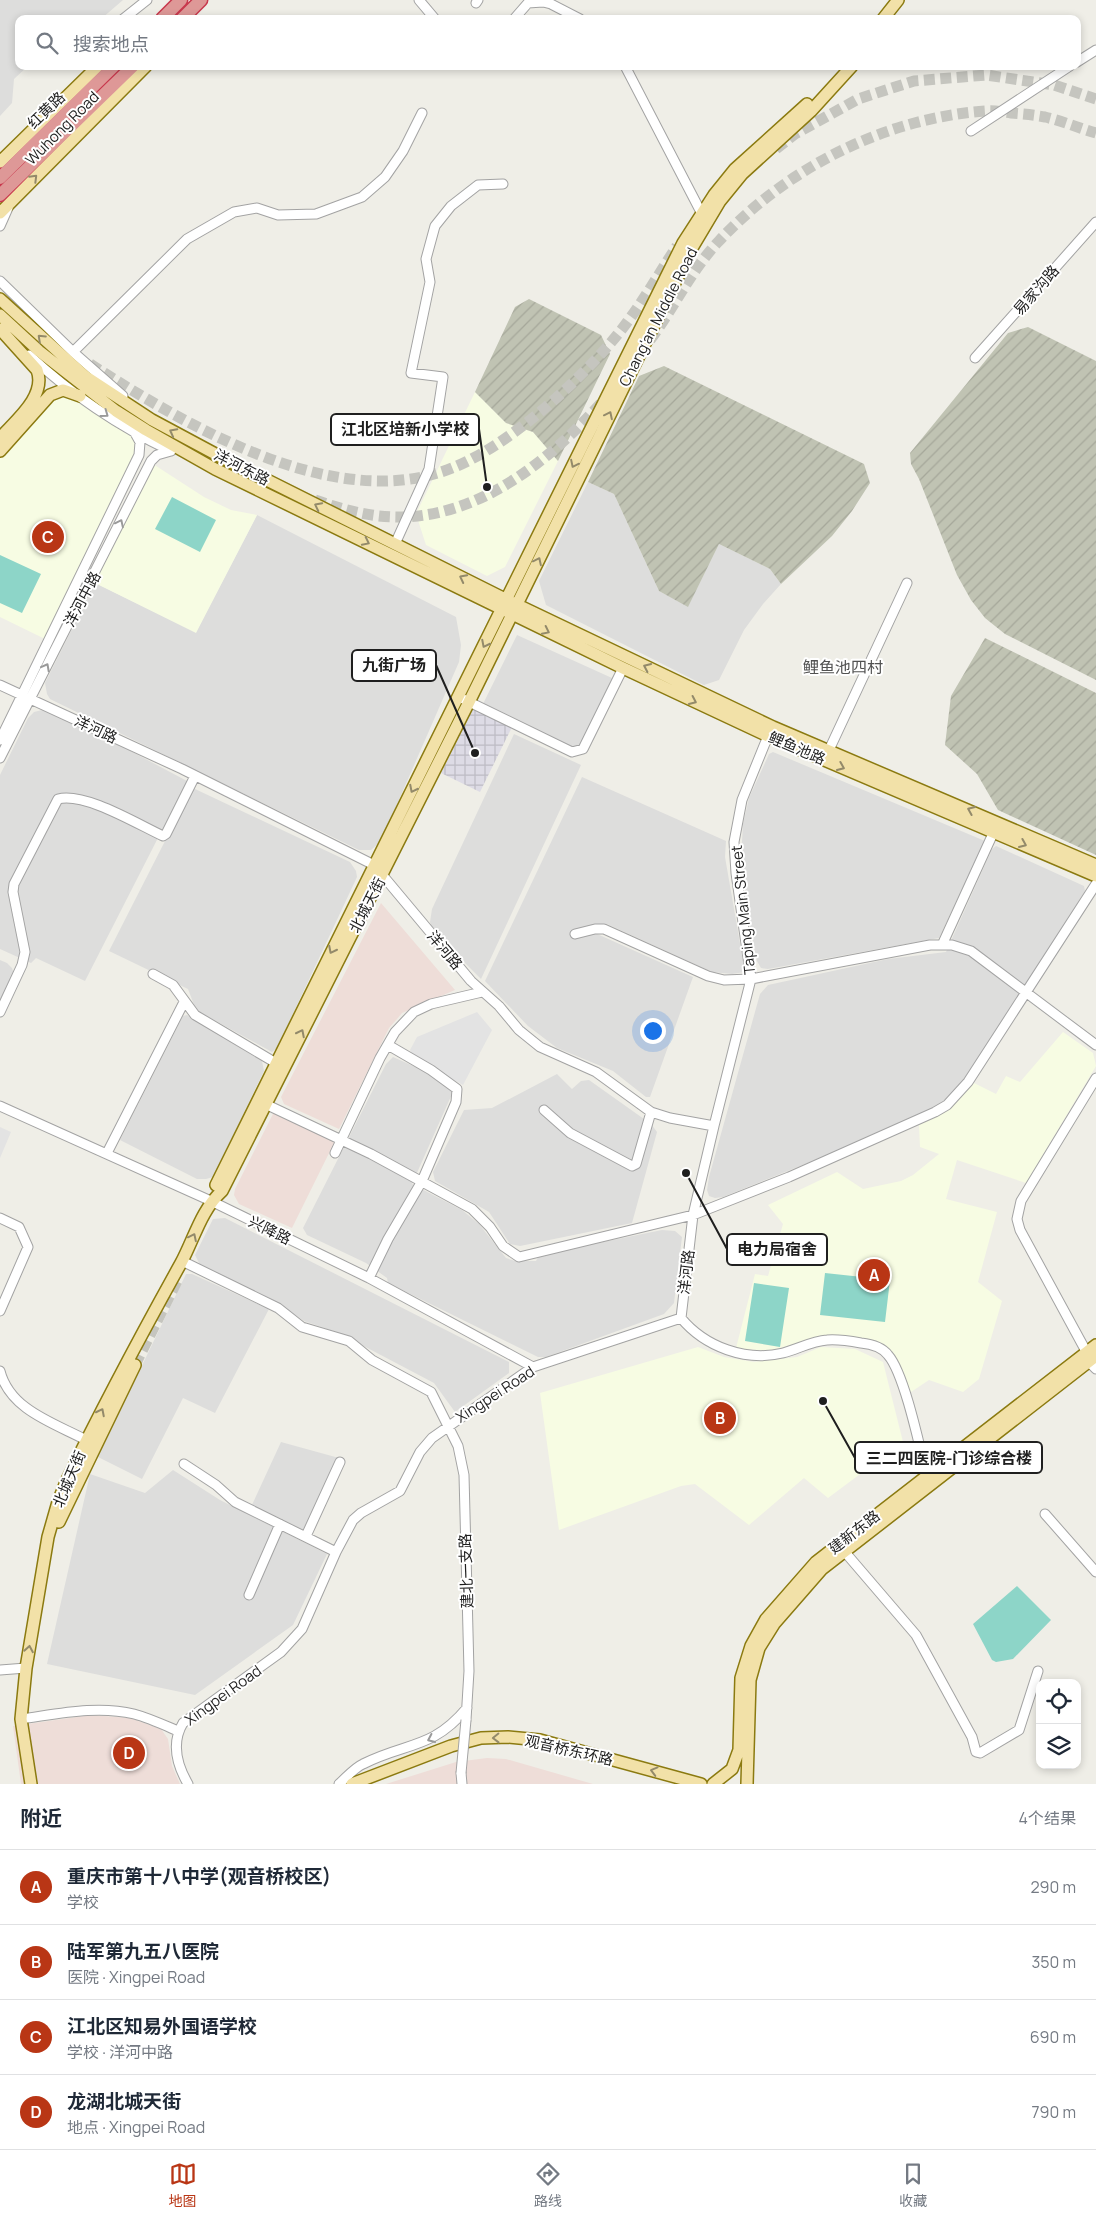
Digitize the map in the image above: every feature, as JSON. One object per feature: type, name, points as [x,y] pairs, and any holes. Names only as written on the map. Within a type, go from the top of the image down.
[{"type":"highway","points":[[166,15],[180,0]]},
{"type":"highway","points":[[187,15],[200,0]]},
{"type":"highway","name":"红黄路","points":[[0,178],[110,70]]},
{"type":"highway","name":"红黄路","points":[[0,197],[129,70]]},
{"type":"main road","points":[[159,15],[180,0]]},
{"type":"main road","points":[[886,15],[898,0]]},
{"type":"main road","points":[[895,15],[908,0]]},
{"type":"main road","name":"Wuhong Road","points":[[0,162],[94,70]]},
{"type":"main road","name":"Wuhong Road","points":[[0,213],[142,70]]},
{"type":"main road","name":"Chang'an Middle Road","points":[[509,607],[653,326],[704,218],[736,169],[805,106],[839,70]]},
{"type":"main road","name":"Chang'an Middle Road","points":[[704,218],[742,174],[811,110],[848,70]]},
{"type":"main road","points":[[0,197],[12,200]]},
{"type":"main road","name":"洋河东路","points":[[0,299],[85,376],[152,420],[220,457],[395,544],[509,607]]},
{"type":"main road","name":"洋河东路","points":[[0,315],[39,351],[116,411],[146,430],[215,469],[509,607]]},
{"type":"main road","points":[[0,328],[37,370],[40,378],[36,395],[0,438]]},
{"type":"main road","points":[[0,451],[50,395],[63,390],[80,396]]},
{"type":"main road","name":"鲤鱼池路","points":[[509,607],[623,668],[996,827],[1096,865]]},
{"type":"main road","name":"鲤鱼池路","points":[[509,607],[770,732],[829,750],[996,827],[1096,876]]},
{"type":"main road","name":"北城天街","points":[[280,1065],[383,874],[509,607]]},
{"type":"main road","name":"北城天街","points":[[31,1784],[21,1719],[26,1668],[46,1554],[58,1502],[86,1440],[135,1344],[182,1261],[211,1201],[222,1192],[262,1102],[374,866],[464,699]]},
{"type":"main road","name":"建新东路","points":[[713,1784],[727,1774],[736,1760],[740,1738],[741,1678],[751,1646],[766,1619],[816,1562],[1093,1360],[1096,1345]]},
{"type":"main road","points":[[46,1554],[70,1497],[135,1365]]},
{"type":"main road","name":"建新东路","points":[[747,1784],[750,1680],[759,1648],[774,1624],[822,1568],[928,1480]]},
{"type":"main road","name":"观音桥东环路","points":[[352,1784],[450,1746],[481,1738],[508,1737],[540,1740],[701,1784]]},
{"type":"street","points":[[129,15],[147,0]]},
{"type":"street","points":[[419,0],[432,15]]},
{"type":"street","points":[[518,15],[528,3],[543,2],[571,15]]},
{"type":"street","points":[[1081,59],[1096,50]]},
{"type":"street","points":[[627,70],[704,218]]},
{"type":"street","points":[[971,131],[1064,70]]},
{"type":"street","points":[[73,352],[187,238],[234,212],[257,208],[278,215],[316,214],[362,198],[385,177],[403,151],[422,113]]},
{"type":"street","points":[[0,154],[24,138]]},
{"type":"street","points":[[395,544],[429,469],[443,377],[412,373],[430,282],[426,259],[433,234],[436,226],[450,206],[478,185],[503,184]]},
{"type":"street","points":[[0,226],[12,200]]},
{"type":"street","name":"易家沟路","points":[[975,358],[1096,222]]},
{"type":"street","points":[[0,273],[2,284],[73,352],[152,420]]},
{"type":"street","points":[[0,328],[32,358],[80,396],[135,434],[215,469]]},
{"type":"street","name":"洋河中路","points":[[0,758],[26,697],[139,455],[140,442],[135,434]]},
{"type":"street","name":"洋河中路","points":[[0,740],[93,577],[151,461],[157,454],[171,451]]},
{"type":"street","points":[[829,750],[907,583]]},
{"type":"street","points":[[464,699],[572,752],[577,752],[584,748],[623,668]]},
{"type":"street","name":"洋河路","points":[[0,685],[195,776],[374,866],[383,874],[436,940],[482,992],[499,1006],[519,1030],[540,1047],[596,1072],[651,1112],[670,1118],[714,1126],[693,1214],[681,1318]]},
{"type":"street","name":"Taping Main Street","points":[[714,1126],[751,979],[736,873],[734,842],[742,800],[770,732]]},
{"type":"street","points":[[0,1012],[22,965],[25,952],[13,892],[14,884],[58,799],[68,796],[103,807],[163,836],[166,834],[195,776]]},
{"type":"street","points":[[942,945],[996,827]]},
{"type":"street","points":[[262,1102],[342,1139],[472,1209],[490,1227],[504,1246],[519,1257],[693,1214],[789,1177],[935,1112],[946,1105],[968,1082],[1096,884]]},
{"type":"street","points":[[575,934],[604,929],[708,976],[724,980],[751,979],[930,945],[952,945],[971,951],[1096,1045]]},
{"type":"street","points":[[153,974],[173,985],[195,1015],[280,1065]]},
{"type":"street","points":[[335,1153],[395,1032],[414,1012],[444,1000],[482,992]]},
{"type":"street","points":[[107,1153],[184,1002]]},
{"type":"street","points":[[369,1278],[388,1239],[422,1181],[456,1102],[457,1089],[430,1070],[388,1045]]},
{"type":"street","points":[[1093,1360],[1020,1230],[1017,1219],[1021,1201],[1096,1078]]},
{"type":"street","name":"兴降路","points":[[0,1106],[211,1201],[369,1278],[533,1367]]},
{"type":"street","points":[[544,1110],[570,1133],[632,1166],[636,1164],[651,1112]]},
{"type":"street","points":[[0,1218],[19,1227],[28,1247],[0,1311]]},
{"type":"street","name":"建北一支路","points":[[182,1261],[278,1308],[302,1327],[348,1342],[372,1360],[426,1388],[434,1396],[449,1424],[458,1446],[464,1475],[469,1671],[468,1708],[461,1773],[462,1784]]},
{"type":"street","points":[[681,1318],[691,1330],[703,1339],[726,1349],[752,1356],[784,1353],[826,1340],[870,1344],[880,1348],[888,1354],[899,1374],[928,1480]]},
{"type":"street","name":"Xingpei Road","points":[[188,1784],[181,1772],[176,1754],[178,1730],[189,1716],[281,1652],[293,1641],[312,1608],[336,1552],[353,1520],[361,1512],[400,1491],[425,1444],[449,1424],[533,1367],[681,1318]]},
{"type":"street","points":[[0,1371],[3,1382],[16,1400],[31,1412],[86,1440]]},
{"type":"street","points":[[306,1536],[340,1462]]},
{"type":"street","points":[[184,1464],[216,1485],[235,1502],[336,1552]]},
{"type":"street","points":[[1045,1514],[1096,1572]]},
{"type":"street","points":[[249,1595],[280,1524]]},
{"type":"street","points":[[844,1551],[916,1635],[972,1737],[976,1752],[980,1753],[1019,1730],[1038,1671]]},
{"type":"street","points":[[0,1670],[26,1668]]},
{"type":"street","points":[[339,1784],[361,1764],[430,1740],[454,1724],[468,1708]]},
{"type":"street","points":[[21,1719],[90,1710],[118,1711],[141,1716],[178,1730]]},
{"type":"shaded area","points":[[0,0],[123,0],[106,15],[15,15],[15,70],[24,70],[14,79],[12,103],[0,116]]},
{"type":"shaded area","points":[[529,299],[601,335],[610,354],[558,461],[533,432],[506,423],[475,392],[515,307]]},
{"type":"shaded area","points":[[1028,327],[1096,361],[1096,680],[1005,634],[985,618],[971,600],[957,575],[919,479],[911,464],[910,453],[1008,333]]},
{"type":"shaded area","points":[[664,366],[864,464],[870,483],[852,511],[832,536],[781,584],[770,569],[719,544],[688,607],[659,591],[614,494],[588,482],[639,376]]},
{"type":"shaded area","points":[[475,392],[506,423],[533,432],[558,461],[505,567],[487,576],[426,545],[416,514]]},
{"type":"shaded area","points":[[57,394],[72,396],[132,437],[137,450],[45,639],[0,617],[0,457],[46,402]]},
{"type":"shaded area","points":[[153,464],[204,497],[231,510],[257,515],[196,633],[95,583]]},
{"type":"shaded area","points":[[588,482],[614,494],[659,591],[688,606],[719,544],[770,569],[781,584],[744,630],[719,680],[704,685],[546,605],[539,581]]},
{"type":"shaded area","points":[[172,497],[216,520],[200,552],[155,529]]},
{"type":"shaded area","points":[[257,515],[456,617],[461,645],[459,662],[381,841],[371,850],[359,850],[50,699],[47,694],[45,683],[95,583],[196,632]]},
{"type":"shaded area","points":[[0,555],[41,574],[22,613],[0,603]]},
{"type":"shaded area","points":[[517,635],[612,678],[582,744],[572,748],[482,706]]},
{"type":"shaded area","points":[[985,638],[1096,693],[1096,855],[998,810],[977,774],[945,745],[951,696]]},
{"type":"shaded area","points":[[473,708],[512,727],[480,792],[441,773]]},
{"type":"shaded area","points":[[42,710],[61,714],[187,781],[85,981],[36,958],[31,963],[0,949],[0,775],[28,718],[34,712]]},
{"type":"shaded area","points":[[514,734],[581,765],[481,979],[433,931],[430,922],[432,909]]},
{"type":"shaded area","points":[[773,752],[985,841],[939,938],[768,969],[761,968],[757,961],[749,924],[741,858],[743,824],[749,798],[769,754]]},
{"type":"shaded area","points":[[582,777],[726,841],[725,857],[745,972],[732,974],[712,972],[607,924],[592,925],[586,929],[693,977],[650,1097],[646,1097],[613,1071],[557,1048],[528,1026],[485,981]]},
{"type":"shaded area","points":[[195,789],[350,862],[356,871],[357,877],[277,1048],[272,1052],[196,1010],[188,989],[109,951],[191,790]]},
{"type":"shaded area","points":[[996,846],[1084,886],[1085,891],[965,1081],[954,1093],[924,1114],[880,1134],[723,1197],[715,1198],[709,1196],[707,1190],[709,1177],[760,994],[768,985],[888,959],[946,952],[992,849]]},
{"type":"shaded area","points":[[381,903],[455,990],[402,1013],[389,1028],[339,1129],[284,1104],[281,1097]]},
{"type":"shaded area","points":[[0,960],[12,968],[14,974],[0,1003]]},
{"type":"shaded area","points":[[477,1012],[492,1030],[463,1085],[413,1057],[410,1050],[417,1037]]},
{"type":"shaded area","points":[[187,1015],[262,1061],[264,1071],[213,1177],[206,1179],[197,1179],[120,1140],[183,1016]]},
{"type":"shaded area","points":[[1063,1032],[1093,1053],[1096,1066],[1026,1183],[957,1160],[946,1199],[997,1212],[978,1282],[1002,1301],[979,1379],[963,1392],[929,1380],[908,1394],[881,1345],[871,1340],[839,1336],[815,1339],[768,1351],[736,1348],[755,1274],[768,1276],[783,1224],[768,1205],[837,1172],[863,1189],[901,1181],[913,1175],[939,1154],[920,1147],[919,1125],[950,1107],[974,1083],[996,1094],[1006,1076],[1020,1082]]},
{"type":"shaded area","points":[[393,1057],[456,1085],[412,1184],[462,1210],[479,1224],[506,1258],[515,1261],[536,1261],[539,1255],[662,1230],[675,1231],[682,1237],[674,1303],[664,1314],[546,1357],[538,1357],[388,1283],[387,1278],[366,1263],[307,1235],[303,1228],[386,1064]]},
{"type":"shaded area","points":[[557,1074],[572,1089],[581,1081],[589,1080],[651,1124],[657,1132],[632,1223],[520,1246],[510,1244],[489,1212],[435,1181],[433,1172],[464,1110],[492,1108]]},
{"type":"shaded area","points":[[274,1112],[335,1141],[292,1228],[239,1204],[234,1195],[235,1189]]},
{"type":"shaded area","points":[[0,1127],[11,1132],[0,1158]]},
{"type":"shaded area","points":[[225,1218],[509,1362],[509,1373],[455,1412],[434,1383],[339,1333],[304,1321],[278,1303],[200,1265],[195,1255],[213,1219]]},
{"type":"shaded area","points":[[825,1273],[890,1280],[885,1322],[820,1315]]},
{"type":"shaded area","points":[[186,1274],[192,1274],[269,1309],[215,1413],[183,1398],[142,1479],[98,1457]]},
{"type":"shaded area","points":[[754,1283],[789,1288],[780,1347],[745,1341]]},
{"type":"shaded area","points":[[698,1347],[724,1357],[754,1362],[797,1357],[821,1347],[855,1349],[883,1362],[903,1442],[828,1498],[804,1478],[749,1525],[695,1484],[681,1486],[559,1530],[540,1393]]},
{"type":"shaded area","points":[[281,1442],[339,1458],[305,1534],[251,1507]]},
{"type":"shaded area","points":[[173,1470],[220,1500],[327,1554],[293,1625],[195,1695],[47,1664],[90,1474],[145,1493]]},
{"type":"shaded area","points":[[1017,1586],[1051,1620],[1013,1659],[996,1662],[992,1660],[973,1624]]},
{"type":"shaded area","points":[[91,1715],[130,1718],[161,1729],[168,1739],[172,1766],[180,1784],[21,1784],[13,1726]]},
{"type":"shaded area","points":[[487,1758],[506,1759],[593,1784],[386,1784],[456,1762]]},
{"type":"tunnel","points":[[776,149],[795,134],[858,99],[914,81],[986,75],[1054,85],[1096,99]]},
{"type":"tunnel","points":[[650,340],[700,264],[719,241],[775,191],[840,151],[875,136],[911,124],[948,116],[988,111],[1045,117],[1096,133]]},
{"type":"tunnel","points":[[90,364],[168,411],[212,434],[258,454],[305,470],[351,479],[397,480],[441,472],[465,463],[514,433],[561,394],[602,353],[626,324],[677,246]]},
{"type":"tunnel","points":[[0,309],[58,358]]},
{"type":"tunnel","points":[[108,397],[170,436],[235,470]]},
{"type":"tunnel","points":[[315,500],[359,513],[392,517],[433,514],[462,506],[514,480],[538,463],[561,444],[602,402]]},
{"type":"tunnel","points":[[135,1365],[178,1279]]},
{"type":"place","name":"江北区培新小学校","points":[[487,487]]},
{"type":"place","name":"江北区知易外国语学校","points":[[48,537]]},
{"type":"place","name":"九街广场","points":[[475,753]]},
{"type":"place","name":"电力局宿舍","points":[[686,1173]]},
{"type":"place","name":"重庆市第十八中学(观音桥校区)","points":[[874,1275]]},
{"type":"place","name":"三二四医院-门诊综合楼","points":[[823,1401]]},
{"type":"place","name":"陆军第九五八医院","points":[[720,1418]]},
{"type":"place","name":"龙湖北城天街","points":[[129,1753]]},
{"type":"district","name":"鲤鱼池四村","points":[[843,667]]}]
